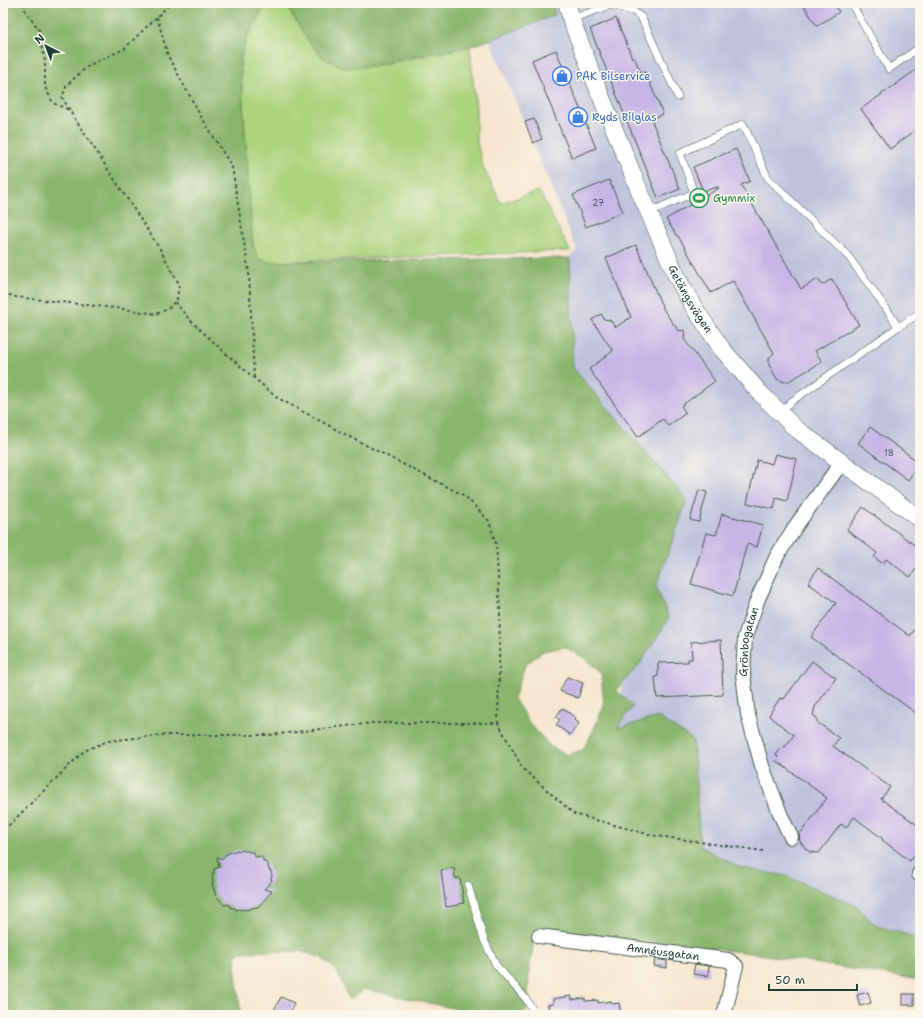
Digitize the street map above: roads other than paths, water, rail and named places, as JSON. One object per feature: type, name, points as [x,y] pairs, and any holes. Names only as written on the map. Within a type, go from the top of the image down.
[{"type":"street","name":"Getängsvägen","points":[[569,11],[598,89],[677,277],[693,306],[722,349],[760,393],[795,428],[920,519]]},
{"type":"street","name":"Grönbogatan","points":[[791,837],[780,816],[762,766],[748,716],[743,674],[745,637],[757,601],[778,556],[794,527],[842,462]]},
{"type":"street","name":"Amnéusgatan","points":[[539,936],[728,960],[736,966],[724,1015]]},
{"type":"lane","points":[[851,3],[889,69],[920,47]]},
{"type":"lane","points":[[569,11],[611,5],[633,11],[641,17],[678,97]]},
{"type":"lane","points":[[649,212],[694,193],[680,153],[743,124],[768,178],[848,256],[898,327]]},
{"type":"lane","points":[[779,413],[792,401],[920,313]]},
{"type":"lane","points":[[468,885],[484,940],[496,965],[526,999],[536,1015]]},
{"type":"place","name":"PAK Bilservice","points":[[562,76]]},
{"type":"place","name":"Ryds Bilglas","points":[[578,117]]},
{"type":"place","name":"Gymmix","points":[[699,198]]}]
